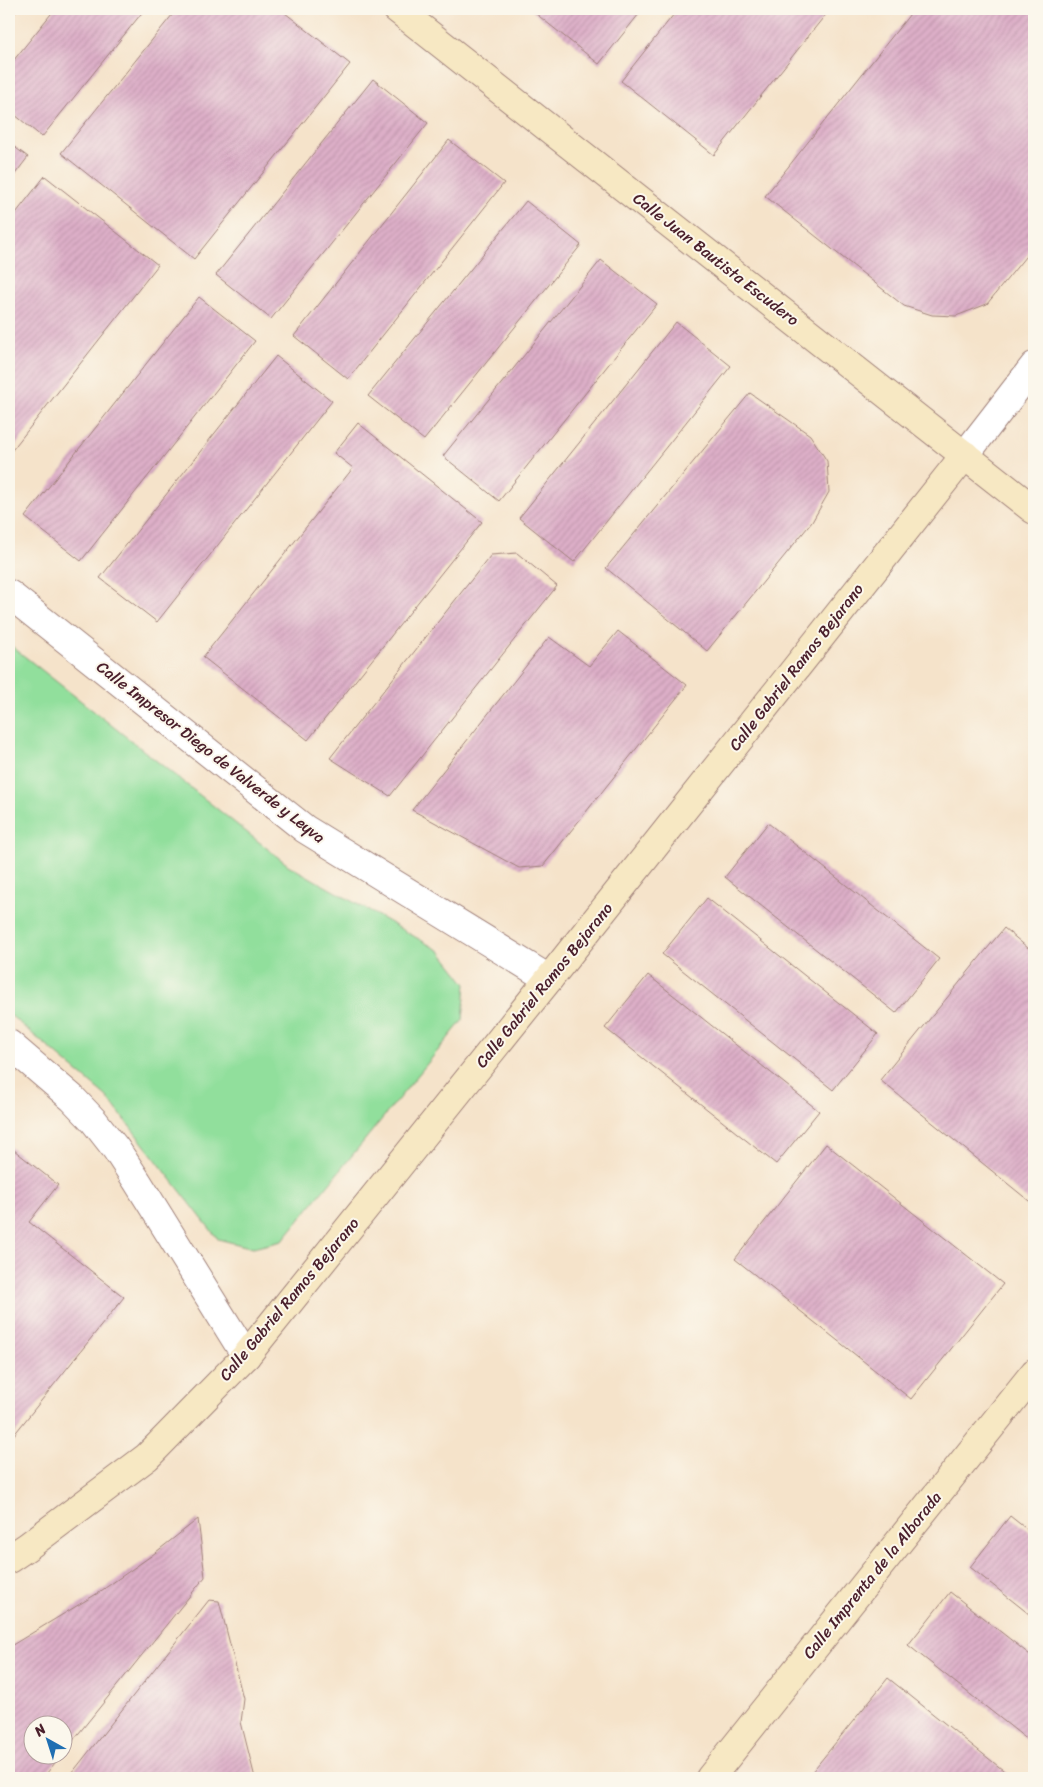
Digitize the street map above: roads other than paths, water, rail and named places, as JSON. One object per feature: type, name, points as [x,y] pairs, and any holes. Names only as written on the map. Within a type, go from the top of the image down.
[{"type":"street","name":"Calle Juan Bautista Escudero","points":[[397,9],[1034,510]]},
{"type":"street","name":"Calle Gabriel Ramos Bejarano","points":[[9,1558],[28,1547],[147,1457],[246,1356],[549,980],[1034,366]]},
{"type":"street","name":"Calle Impresor Diego de Valverde y Leyva","points":[[9,594],[304,829],[549,980]]},
{"type":"street","points":[[9,1044],[72,1098],[94,1121],[116,1149],[246,1356]]},
{"type":"street","name":"Calle Imprenta de la Alborada","points":[[710,1778],[1034,1373]]}]
